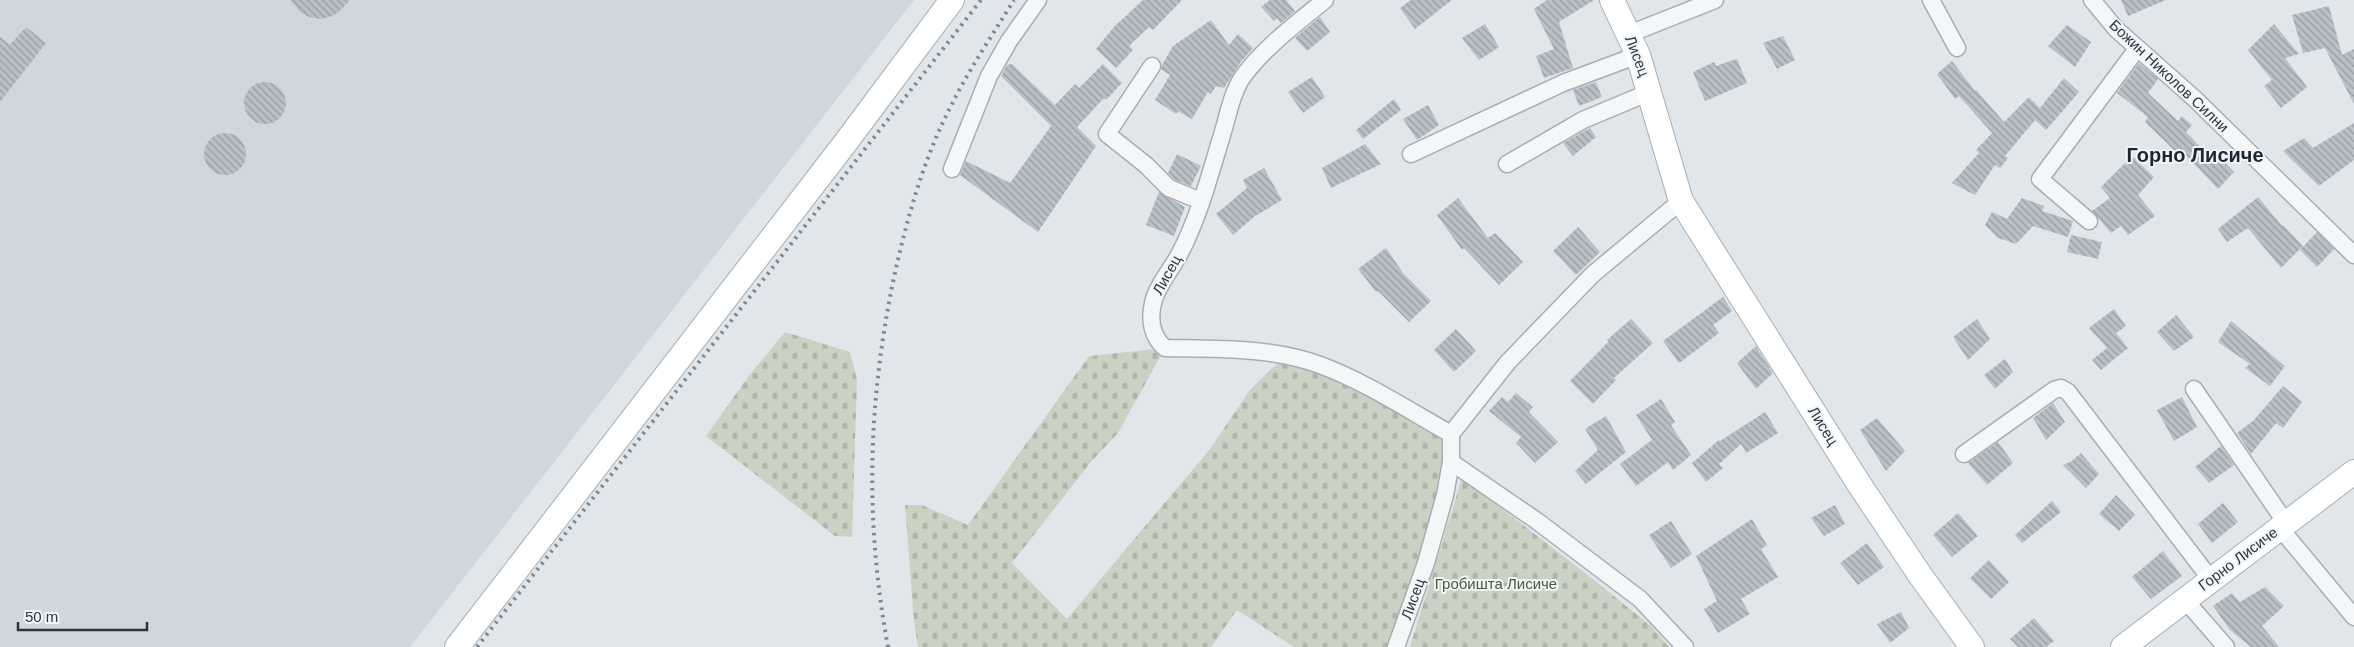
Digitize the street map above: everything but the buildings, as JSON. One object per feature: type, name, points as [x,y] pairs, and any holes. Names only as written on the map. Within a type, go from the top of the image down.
[{"type":"street","points":[[457,647],[840,150],[952,0]]},
{"type":"street","points":[[952,169],[988,76],[1009,41],[1038,0]]},
{"type":"street","name":"Лисец","points":[[1325,0],[1283,35],[1244,76],[1232,103],[1200,201],[1180,252],[1153,302],[1152,321],[1158,341],[1165,348],[1232,349],[1272,354],[1319,365],[1353,380],[1451,434],[1451,462],[1445,495],[1426,563],[1396,647]]},
{"type":"street","name":"Лисец","points":[[1612,0],[1633,44],[1650,92],[1669,165],[1681,200],[1859,484],[1920,575],[1972,647]]},
{"type":"street","points":[[1411,154],[1563,83],[1716,0]]},
{"type":"street","points":[[1931,0],[1956,48]]},
{"type":"street","name":"Божин Николов Силни","points":[[2092,0],[2116,29],[2195,99],[2354,255]]},
{"type":"street","points":[[2089,221],[2040,179],[2137,49]]},
{"type":"street","points":[[1152,66],[1107,134],[1146,165],[1169,188],[1200,201]]},
{"type":"street","points":[[1507,164],[1583,120],[1650,92]]},
{"type":"street","points":[[1451,434],[1508,362],[1593,274],[1681,200]]},
{"type":"street","points":[[1964,454],[2054,390],[2061,388],[2068,392],[2212,581]]},
{"type":"street","points":[[2194,389],[2283,526],[2354,617]]},
{"type":"street","points":[[1451,462],[1536,521],[1634,595],[1685,647]]},
{"type":"street","name":"Горно Лисиче","points":[[2122,647],[2212,581],[2354,472]]},
{"type":"street","points":[[2184,600],[2226,647]]},
{"type":"shaded area","points":[[0,0],[914,0],[410,647],[0,647]]},
{"type":"green space","points":[[785,332],[850,352],[857,380],[852,537],[835,536],[706,436],[748,377]]},
{"type":"green space","points":[[1165,348],[1118,433],[1090,463],[1012,563],[1067,619],[1210,449],[1250,390],[1270,370],[1287,357],[1451,434],[1451,463],[1396,647],[1294,647],[1237,610],[1211,647],[918,647],[914,621],[905,505],[922,505],[968,525],[1089,356]]},
{"type":"green space","name":"Гробишта Лисиче","points":[[1462,478],[1651,626],[1669,647],[1410,647]]},
{"type":"railway","points":[[477,647],[981,0]]},
{"type":"railway","points":[[888,647],[875,551],[873,457],[880,363],[896,268],[919,184],[942,123],[966,77],[1014,0]]},
{"type":"district","name":"Горно Лисиче","points":[[2195,155]]}]
